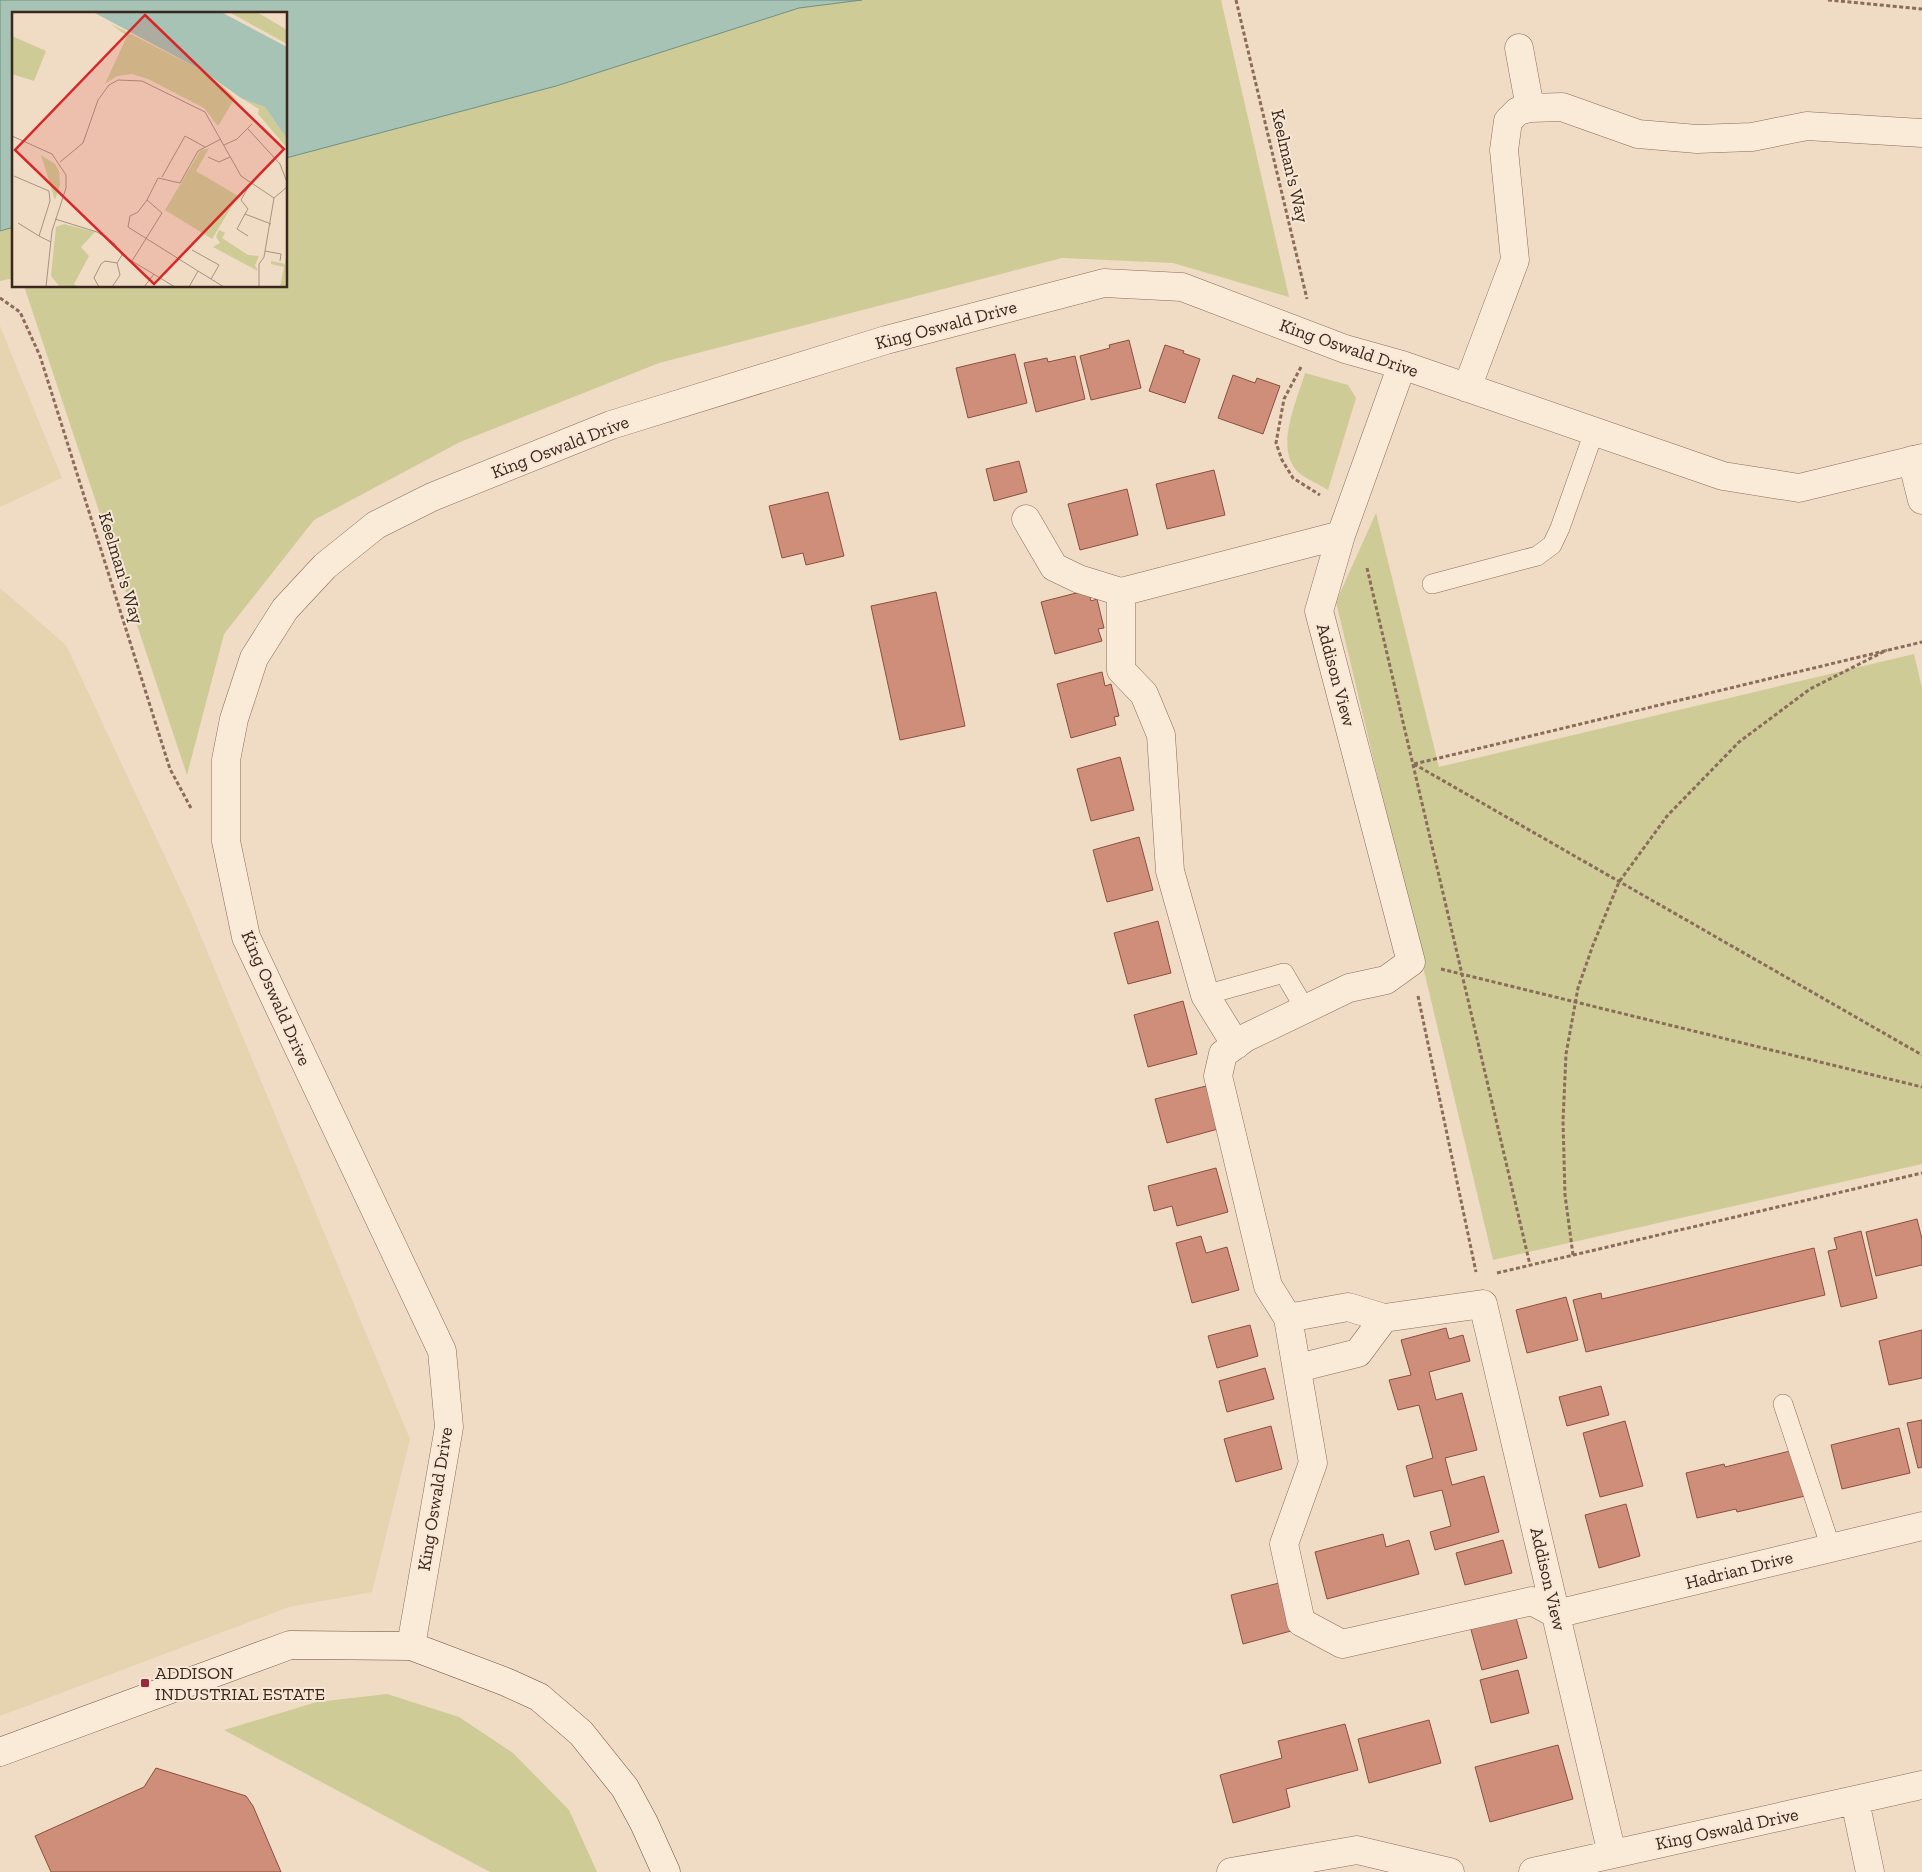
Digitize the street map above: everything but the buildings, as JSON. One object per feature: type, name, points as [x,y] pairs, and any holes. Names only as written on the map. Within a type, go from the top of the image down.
[{"type":"street","points":[[1519,48],[1530,108]]},
{"type":"street","points":[[1467,388],[1515,260],[1504,150],[1508,122],[1518,111],[1530,108],[1562,107],[1638,134],[1697,139],[1752,137],[1807,126],[1922,133]]},
{"type":"street","name":"King Oswald Drive","points":[[411,1646],[449,1427],[442,1351],[246,937],[226,841],[226,760],[234,719],[254,658],[286,609],[324,566],[376,525],[432,497],[611,425],[886,340],[1104,283],[1182,287],[1316,339],[1402,365],[1723,476],[1799,488],[1917,459]]},
{"type":"street","name":"Addison View","points":[[1402,365],[1345,523],[1319,611],[1411,962]]},
{"type":"street","points":[[1917,459],[1922,500]]},
{"type":"street","points":[[1026,519],[1054,567],[1079,579],[1121,592],[1345,523]]},
{"type":"street","points":[[1121,592],[1121,670],[1144,694],[1161,735],[1170,871],[1205,995],[1236,1045]]},
{"type":"street","points":[[1411,962],[1386,980],[1349,988],[1245,1038],[1223,1054],[1218,1076],[1268,1286],[1288,1318],[1313,1463],[1284,1544],[1301,1622],[1342,1644],[1532,1601],[1556,1614]]},
{"type":"street","points":[[1288,1318],[1348,1307],[1384,1318],[1483,1304]]},
{"type":"street","name":"Addison View","points":[[1483,1304],[1612,1854]]},
{"type":"street","points":[[1298,1368],[1358,1353],[1384,1318]]},
{"type":"street","name":"Hadrian Drive","points":[[1556,1614],[1922,1526]]},
{"type":"street","points":[[0,1752],[290,1645],[411,1646],[506,1682],[539,1697],[581,1733],[625,1788],[644,1823],[666,1872]]},
{"type":"street","name":"King Oswald Drive","points":[[1533,1872],[1922,1785]]},
{"type":"street","points":[[1855,1801],[1870,1872]]},
{"type":"street","points":[[1231,1872],[1357,1850],[1450,1872]]},
{"type":"lane","points":[[1432,584],[1538,556],[1552,545],[1560,528],[1594,432]]},
{"type":"lane","points":[[1205,995],[1284,972],[1305,1009]]},
{"type":"lane","points":[[1783,1404],[1831,1548]]},
{"type":"path","name":"Keelman's Way","points":[[1236,0],[1316,339]]},
{"type":"path","points":[[1828,0],[1922,9]]},
{"type":"path","name":"Keelman's Way","points":[[0,298],[20,312],[40,356],[170,769],[194,813],[226,841]]},
{"type":"path","points":[[1316,339],[1284,399],[1276,443],[1282,460],[1293,478],[1345,523]]},
{"type":"path","points":[[1366,562],[1530,1265]]},
{"type":"path","points":[[1413,764],[1922,642]]},
{"type":"path","points":[[1574,1255],[1565,1195],[1563,1121],[1566,1054],[1575,1002],[1592,945],[1619,882],[1667,816],[1739,742],[1810,689],[1887,650]]},
{"type":"path","points":[[1413,764],[1922,1055]]},
{"type":"path","points":[[1483,1304],[1411,962],[1922,1087]]},
{"type":"path","points":[[1477,1278],[1922,1173]]},
{"type":"shaded area","points":[[0,0],[862,0],[799,8],[556,86],[288,157],[288,12],[12,12],[12,228],[0,231]]},
{"type":"shaded area","points":[[862,0],[1221,0],[1289,297],[1173,263],[1062,258],[659,363],[460,442],[314,520],[224,634],[187,775],[25,288],[288,288],[288,155],[556,86],[799,8]]},
{"type":"shaded area","points":[[12,226],[12,278],[0,281],[0,229]]},
{"type":"shaded area","points":[[0,326],[62,478],[0,507]]},
{"type":"shaded area","points":[[1305,373],[1348,385],[1356,398],[1328,490],[1298,472],[1291,462],[1288,450],[1293,410]]},
{"type":"shaded area","points":[[1376,513],[1439,767],[1914,654],[1922,688],[1922,1164],[1493,1260],[1336,602]]},
{"type":"shaded area","points":[[0,588],[66,645],[190,910],[410,1439],[372,1592],[289,1607],[0,1716]]},
{"type":"shaded area","points":[[387,1694],[459,1717],[513,1753],[569,1810],[597,1872],[490,1872],[224,1730],[317,1702]]},
{"type":"place","name":"ADDISON INDUSTRIAL ESTATE","points":[[145,1683]]}]
